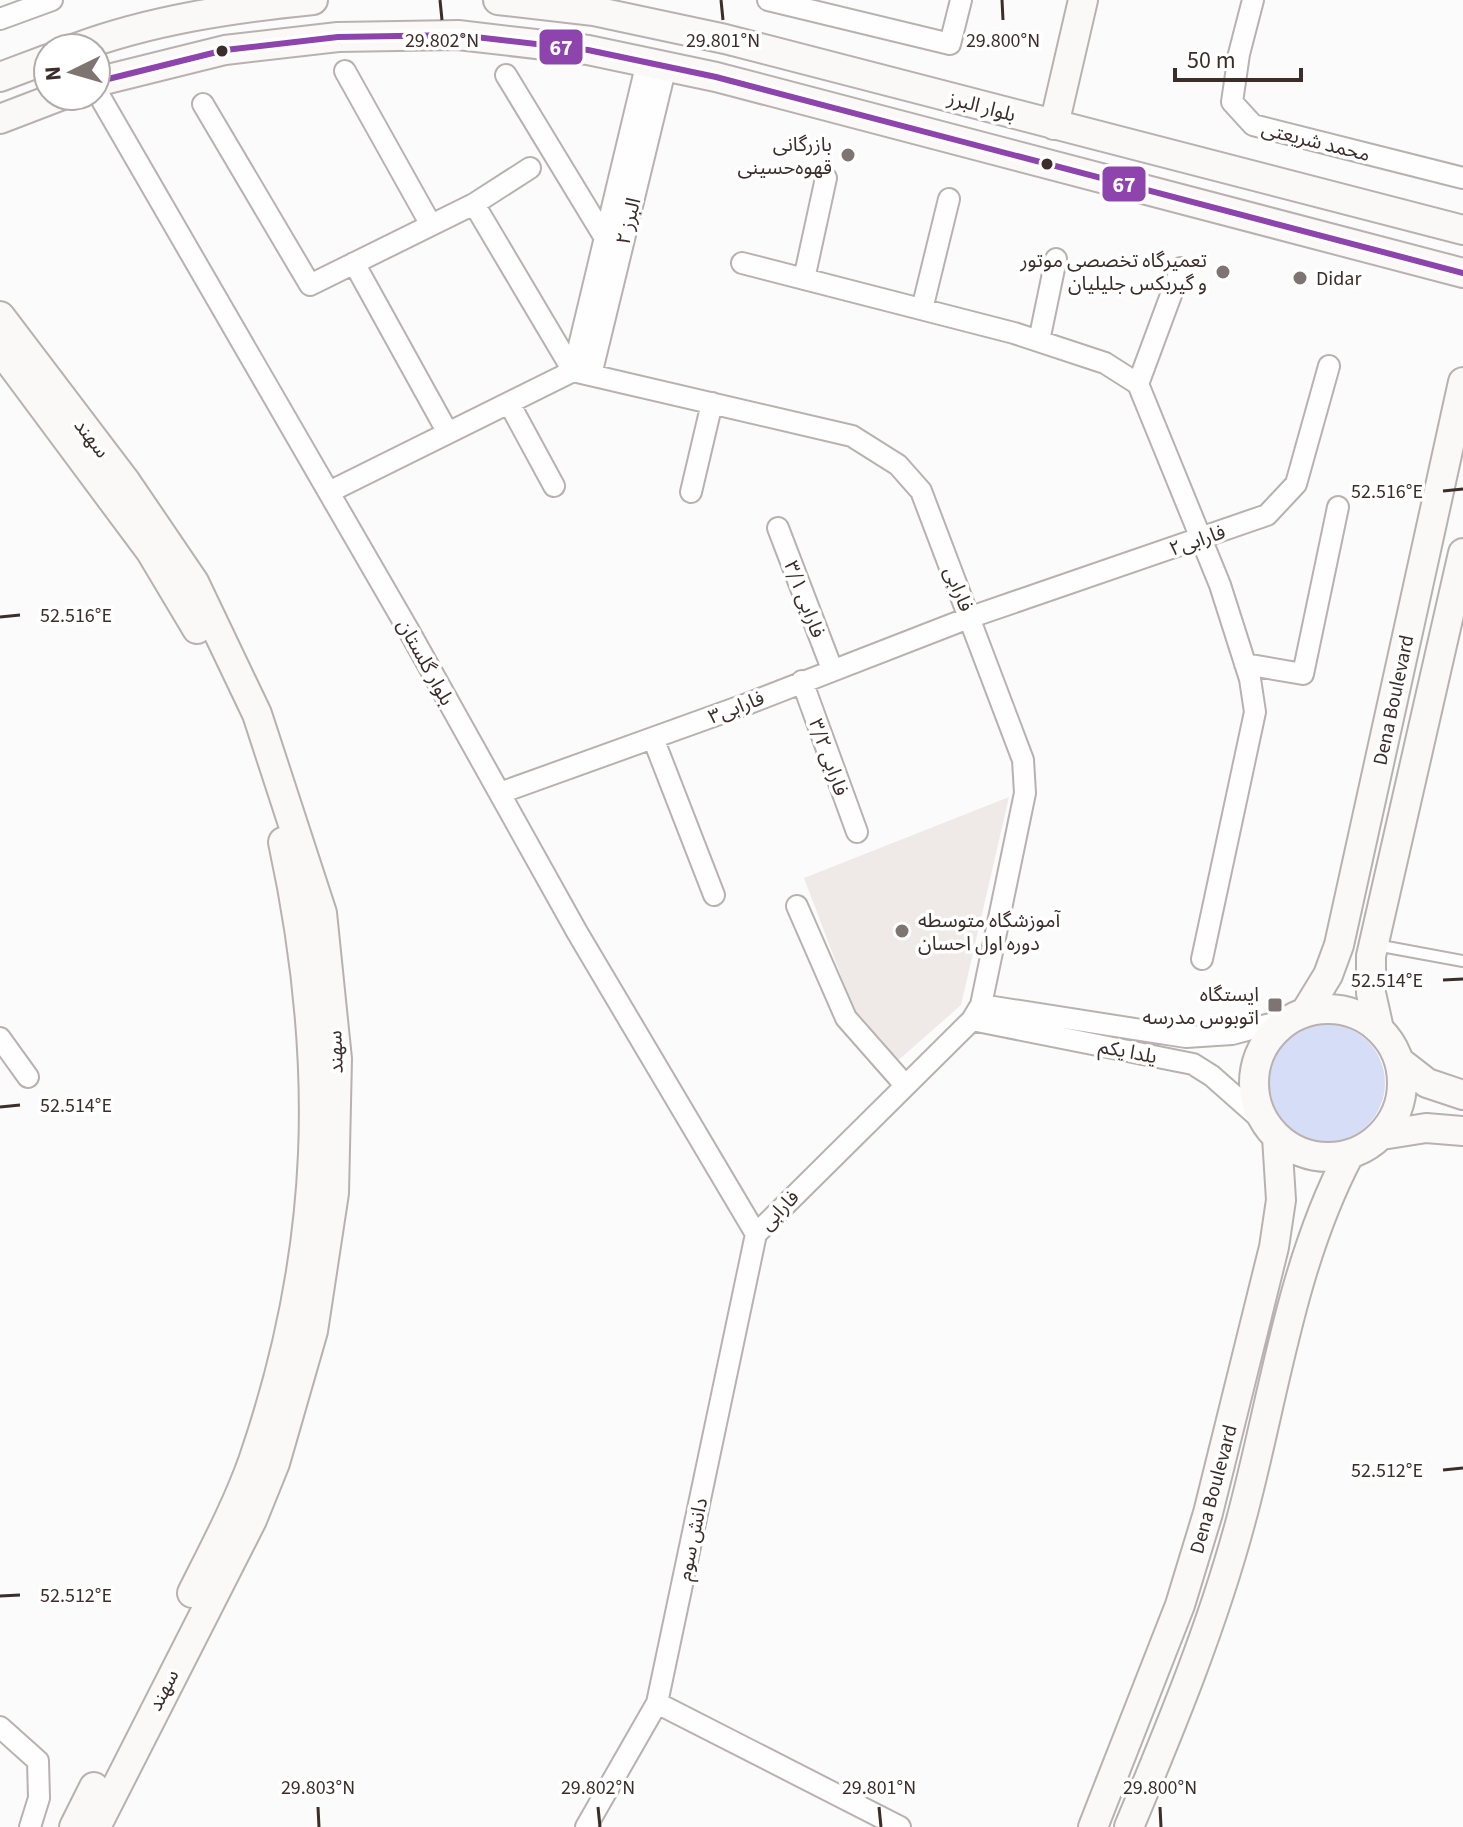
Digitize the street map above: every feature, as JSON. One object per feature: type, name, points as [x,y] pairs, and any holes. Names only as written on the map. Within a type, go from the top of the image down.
[{"type":"main road","points":[[112,36],[252,3],[313,0]]},
{"type":"main road","name":"بلوار البرز","points":[[498,0],[594,11],[725,39],[1457,229]]},
{"type":"main road","points":[[1054,125],[1083,0]]},
{"type":"main road","name":"بلوار البرز","points":[[112,78],[225,50],[338,37],[458,35],[588,50],[656,64],[1451,269]]},
{"type":"main road","points":[[0,77],[32,65]]},
{"type":"main road","points":[[0,119],[32,107]]},
{"type":"main road","points":[[1451,269],[1457,229]]},
{"type":"main road","name":"سهند","points":[[0,316],[165,537],[194,582],[238,672],[289,803],[322,913],[337,1059],[334,1193],[313,1331],[279,1450],[252,1520],[96,1827]]},
{"type":"main road","name":"سهند","points":[[0,349],[151,552],[181,599],[215,664],[244,729],[282,836],[299,917],[314,1029],[313,1186],[299,1301],[278,1380],[252,1464],[74,1827]]},
{"type":"main road","name":"Dena Boulevard","points":[[1298,1015],[1328,975],[1339,945],[1463,382]]},
{"type":"main road","name":"Dena Boulevard","points":[[1379,1029],[1371,993],[1374,944],[1463,553]]},
{"type":"main road","points":[[1463,1095],[1427,1083],[1400,1062],[1379,1029],[1345,1010],[1298,1015],[1271,1035],[1256,1066],[1256,1101],[1271,1130],[1310,1156],[1349,1155],[1382,1135],[1426,1128],[1463,1131]]},
{"type":"main road","points":[[1382,1135],[1401,1101],[1400,1062]]},
{"type":"main road","name":"Dena Boulevard","points":[[1093,1827],[1180,1605],[1208,1513],[1274,1247],[1281,1200],[1271,1130]]},
{"type":"main road","name":"Dena Boulevard","points":[[1129,1827],[1212,1616],[1241,1522],[1307,1253],[1324,1203],[1349,1155]]},
{"type":"street","points":[[0,19],[52,0]]},
{"type":"street","points":[[769,0],[950,44],[961,0]]},
{"type":"street","name":"محمد شریعتی","points":[[1253,0],[1239,54],[1232,102],[1253,125],[1463,178]]},
{"type":"street","name":"البرز ۲","points":[[582,373],[605,238],[656,64]]},
{"type":"street","name":"البرز ۲","points":[[582,373],[656,64]]},
{"type":"street","points":[[345,71],[431,225]]},
{"type":"street","points":[[506,75],[605,238]]},
{"type":"street","points":[[203,104],[310,285],[474,204],[530,168]]},
{"type":"street","name":"بلوار گلستان","points":[[109,112],[756,1234]]},
{"type":"street","points":[[804,279],[826,178]]},
{"type":"street","points":[[922,309],[949,199]]},
{"type":"street","points":[[329,492],[509,403],[582,373],[474,204]]},
{"type":"street","points":[[1039,341],[1056,259]]},
{"type":"street","points":[[354,263],[448,433]]},
{"type":"street","points":[[742,263],[1039,341],[1105,363],[1138,384],[1201,539],[1245,664],[1255,712],[1202,959]]},
{"type":"street","points":[[1138,384],[1181,268]]},
{"type":"street","name":"فارابی۲","points":[[971,617],[1267,515],[1296,484],[1329,366]]},
{"type":"street","name":"فارابی","points":[[582,373],[852,436],[898,465],[921,491],[1023,760],[1025,793],[976,1013],[756,1234]]},
{"type":"street","points":[[509,403],[554,486]]},
{"type":"street","points":[[691,492],[712,403]]},
{"type":"street","points":[[1245,664],[1303,674],[1338,507]]},
{"type":"street","name":"فارابی ۳/۱","points":[[778,528],[832,669]]},
{"type":"street","name":"فارابی۳","points":[[500,793],[971,617]]},
{"type":"street","name":"فارابی ۳/۲","points":[[802,681],[857,832]]},
{"type":"street","points":[[653,738],[714,895]]},
{"type":"street","points":[[797,906],[846,1018],[905,1085]]},
{"type":"street","name":"یلدا یکم","points":[[976,1013],[1186,1037],[1232,1034],[1298,1015]]},
{"type":"street","name":"یلدا یکم","points":[[976,1013],[1193,1064],[1212,1076],[1271,1130]]},
{"type":"street","points":[[0,1038],[28,1077]]},
{"type":"street","name":"دانش سوم","points":[[586,1827],[657,1703],[756,1234]]},
{"type":"street","points":[[657,1703],[877,1822],[900,1827]]},
{"type":"street","points":[[0,1727],[38,1761],[39,1798],[30,1827]]},
{"type":"lane","points":[[1374,944],[1463,961]]},
{"type":"shaded area","name":"آموزشگاه متوسطه دوره اول احسان","points":[[1009,797],[961,1005],[895,1063],[862,1031],[804,878]]},
{"type":"shaded area","points":[[1326,1024],[1349,1029],[1368,1041],[1380,1060],[1385,1083],[1380,1106],[1368,1125],[1349,1137],[1326,1142],[1303,1137],[1284,1125],[1272,1106],[1267,1083],[1272,1060],[1284,1041],[1303,1029]]},
{"type":"transit line","name":"67","points":[[112,78],[225,50],[338,37],[458,35],[588,50],[716,77],[1463,273]]},
{"type":"place","name":"بازرگانی قهوه‌حسینی","points":[[848,155]]},
{"type":"place","name":"تعمیرگاه تخصصی موتور و گیربکس جلیلیان","points":[[1223,272]]},
{"type":"place","name":"Didar","points":[[1300,278]]},
{"type":"place","name":"آموزشگاه متوسطه دوره اول احسان","points":[[902,931]]},
{"type":"place","name":"ایستگاه اتوبوس مدرسه","points":[[1275,1005]]}]
